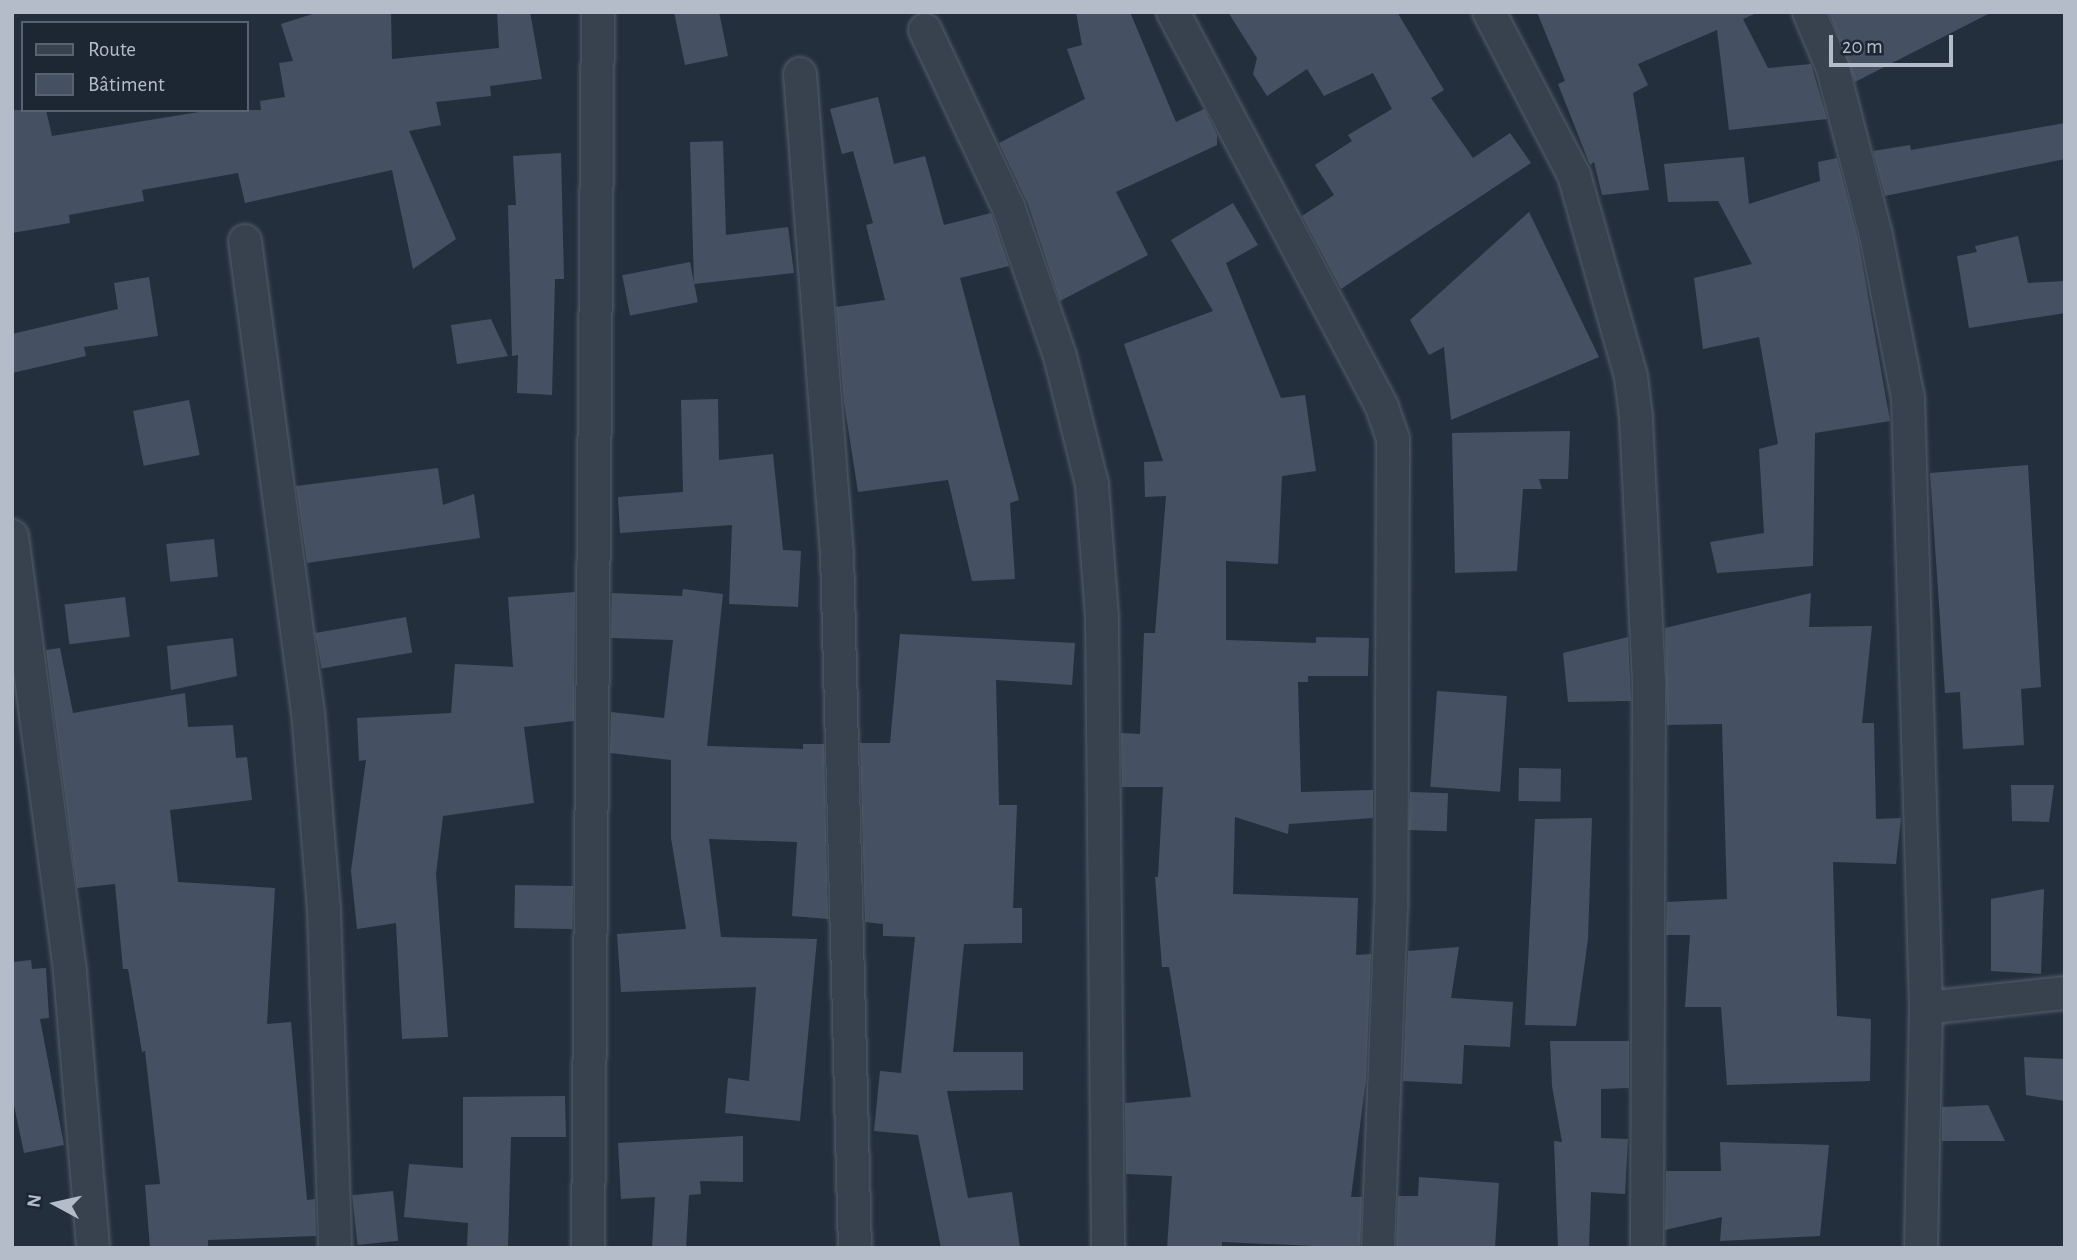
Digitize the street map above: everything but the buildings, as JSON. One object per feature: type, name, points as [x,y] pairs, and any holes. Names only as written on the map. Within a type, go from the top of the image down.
[{"type":"street","points":[[588,1248],[598,12]]},
{"type":"street","points":[[1174,12],[1382,407],[1393,439],[1391,909],[1378,1248]]},
{"type":"street","points":[[1489,12],[1574,175],[1631,377],[1636,417],[1649,683],[1647,1248]]},
{"type":"street","points":[[1809,12],[1837,82],[1876,235],[1908,398],[1917,811],[1926,1008],[1921,1248]]},
{"type":"street","points":[[925,30],[1008,206],[1060,356],[1092,484],[1102,618],[1108,1248]]},
{"type":"street","points":[[800,74],[837,553],[855,1248]]},
{"type":"street","points":[[245,241],[308,711],[324,910],[335,1248]]},
{"type":"street","points":[[12,536],[70,972],[93,1248]]},
{"type":"street","points":[[1926,1008],[2065,993]]}]
